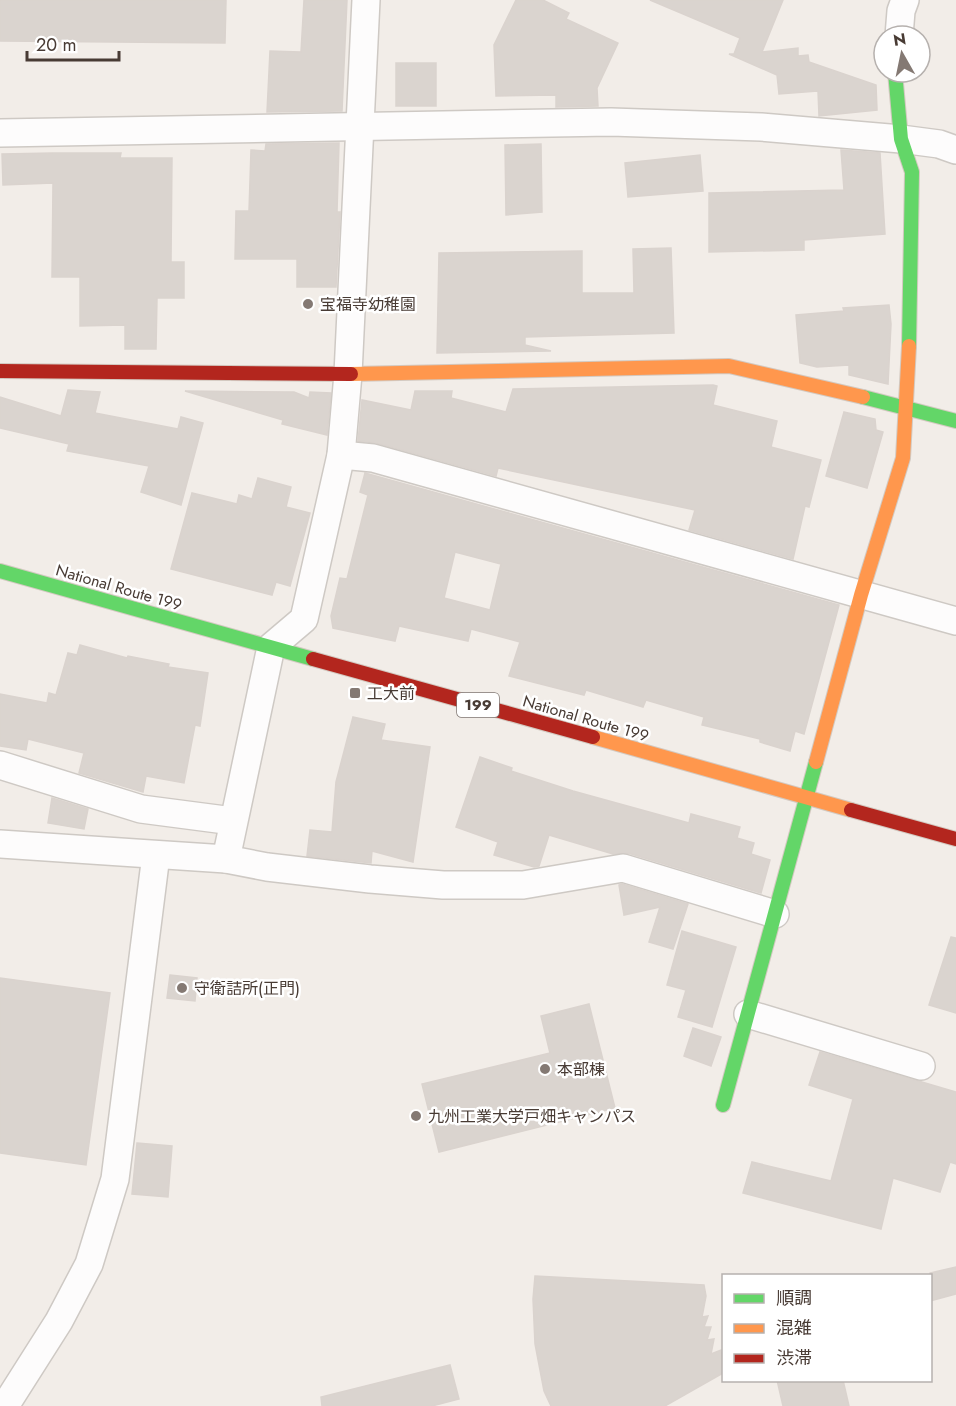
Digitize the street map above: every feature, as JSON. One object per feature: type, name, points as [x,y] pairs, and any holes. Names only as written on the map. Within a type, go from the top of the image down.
[{"type":"main road","points":[[723,1106],[861,595],[903,458],[912,172],[901,139],[895,84]]},
{"type":"main road","points":[[0,371],[348,374],[729,366],[906,407],[956,421]]},
{"type":"main road","name":"National Route 199","points":[[0,571],[956,839]]},
{"type":"street","points":[[226,859],[271,647],[304,619],[341,455],[348,374],[366,0]]},
{"type":"street","points":[[900,24],[901,10],[905,0]]},
{"type":"street","points":[[0,133],[611,122],[761,127],[901,139],[939,144],[956,150]]},
{"type":"street","points":[[341,455],[373,459],[956,621]]},
{"type":"street","points":[[0,765],[141,809],[233,821]]},
{"type":"street","points":[[0,844],[226,859],[267,867],[358,878],[443,885],[523,885],[623,867],[774,914]]},
{"type":"street","points":[[5,1406],[59,1321],[90,1264],[115,1179],[156,855]]},
{"type":"street","points":[[748,1014],[921,1066]]},
{"type":"building","points":[[0,0],[226,0],[225,43],[0,41]]},
{"type":"building","points":[[304,0],[347,0],[342,111],[267,112],[270,51],[301,52]]},
{"type":"building","points":[[516,0],[543,0],[569,13],[566,19],[618,43],[597,88],[598,106],[556,107],[556,95],[496,96],[494,45]]},
{"type":"building","points":[[650,0],[783,0],[762,52],[798,48],[798,56],[808,55],[809,62],[876,85],[877,110],[819,116],[818,91],[779,94],[777,75],[729,54],[734,54],[740,38]]},
{"type":"building","points":[[396,63],[436,63],[436,106],[396,106]]},
{"type":"building","points":[[339,143],[337,212],[340,214],[336,287],[297,287],[297,259],[235,259],[236,211],[249,211],[251,150],[265,151],[266,144]]},
{"type":"building","points":[[541,144],[542,212],[506,215],[505,145]]},
{"type":"building","points":[[841,150],[880,153],[885,234],[804,240],[804,250],[709,252],[709,193],[844,190]]},
{"type":"building","points":[[121,153],[120,158],[172,158],[171,262],[184,262],[184,298],[157,298],[156,349],[125,349],[125,325],[80,326],[80,277],[52,277],[53,183],[3,185],[2,154]]},
{"type":"building","points":[[700,155],[703,191],[628,197],[625,163]]},
{"type":"building","points":[[671,248],[674,333],[525,337],[525,345],[551,351],[437,353],[439,253],[582,251],[582,293],[634,293],[633,249]]},
{"type":"building","points":[[889,305],[891,324],[888,384],[849,375],[849,365],[817,367],[800,363],[796,315],[844,311],[843,308]]},
{"type":"building","points":[[717,386],[713,405],[777,421],[771,447],[821,460],[809,507],[805,506],[793,559],[689,530],[695,510],[498,468],[496,476],[377,443],[358,441],[362,400],[411,410],[415,391],[452,391],[451,398],[506,412],[513,389]]},
{"type":"building","points":[[68,390],[100,392],[95,413],[178,429],[181,417],[203,423],[181,505],[141,492],[149,466],[67,451],[69,444],[0,428],[0,397],[61,416]]},
{"type":"building","points":[[185,391],[294,392],[309,398],[310,392],[331,393],[327,435],[282,424],[283,420]]},
{"type":"building","points":[[844,412],[875,419],[876,430],[883,432],[867,488],[826,476]]},
{"type":"building","points":[[365,473],[839,605],[804,734],[795,731],[790,751],[760,742],[760,739],[702,725],[704,717],[646,700],[643,707],[586,690],[584,695],[509,676],[520,642],[471,629],[468,641],[399,626],[395,641],[333,628],[331,616],[340,578],[347,579],[368,495],[360,492]],"holes":[[[455,552],[501,564],[490,610],[444,598]]]},
{"type":"building","points":[[258,478],[291,487],[286,507],[310,513],[290,586],[276,582],[272,595],[171,569],[192,493],[237,504],[239,495],[252,499]]},
{"type":"building","points":[[80,645],[127,658],[128,656],[169,664],[168,667],[208,673],[200,726],[195,725],[184,783],[146,776],[143,792],[79,773],[84,753],[28,739],[26,750],[0,746],[0,694],[47,703],[49,693],[56,695],[68,653],[77,655]]},
{"type":"building","points":[[353,717],[385,724],[381,740],[430,747],[413,862],[372,851],[371,863],[307,856],[310,830],[332,832],[336,782]]},
{"type":"building","points":[[480,757],[512,768],[511,771],[573,791],[689,823],[691,814],[740,827],[737,838],[754,843],[751,854],[770,860],[761,893],[628,853],[613,854],[549,835],[539,866],[534,867],[494,855],[498,842],[456,827]]},
{"type":"building","points":[[52,798],[88,809],[84,829],[48,823]]},
{"type":"building","points":[[619,885],[688,904],[673,949],[649,942],[660,907],[624,915]]},
{"type":"building","points":[[682,931],[736,947],[712,1027],[678,1017],[686,990],[667,985]]},
{"type":"building","points":[[951,937],[956,938],[956,1013],[929,1005]]},
{"type":"building","name":"守衛詰所(正門)","points":[[170,975],[197,978],[195,1001],[167,998]]},
{"type":"building","points":[[0,978],[110,993],[86,1165],[0,1153]]},
{"type":"building","name":"本部棟","points":[[589,1004],[615,1108],[439,1152],[422,1084],[550,1053],[541,1016]]},
{"type":"building","points":[[693,1028],[721,1037],[711,1066],[684,1056]]},
{"type":"building","points":[[820,1052],[956,1092],[956,1164],[950,1162],[940,1192],[893,1178],[881,1229],[743,1193],[752,1162],[831,1181],[853,1099],[809,1085]]},
{"type":"building","points":[[137,1143],[172,1146],[168,1197],[132,1194]]},
{"type":"building","points":[[956,1267],[956,1294],[932,1300],[932,1274],[930,1273]]},
{"type":"building","points":[[535,1276],[704,1285],[706,1296],[702,1317],[708,1316],[704,1327],[711,1327],[707,1340],[714,1339],[711,1354],[721,1350],[722,1374],[665,1406],[551,1406],[544,1391],[535,1344],[533,1299]]},
{"type":"building","points":[[450,1365],[459,1399],[432,1406],[322,1406],[321,1397]]},
{"type":"building","points":[[777,1382],[843,1382],[849,1406],[783,1406]]},
{"type":"traffic: fast","points":[[896,84],[901,139],[912,172],[909,346]]},
{"type":"traffic: fast","points":[[863,397],[956,421]]},
{"type":"traffic: fast","points":[[0,571],[313,659]]},
{"type":"traffic: fast","points":[[723,1105],[816,762]]},
{"type":"traffic: slow","points":[[816,762],[861,595],[903,458],[909,346]]},
{"type":"traffic: slow","points":[[351,374],[729,366],[863,397]]},
{"type":"traffic: slow","points":[[593,737],[851,810]]},
{"type":"traffic: jam","points":[[0,371],[351,374]]},
{"type":"traffic: jam","points":[[313,659],[593,737]]},
{"type":"traffic: jam","points":[[851,810],[956,839]]},
{"type":"place","name":"宝福寺幼稚園","points":[[308,304]]},
{"type":"place","name":"工大前","points":[[355,693]]},
{"type":"place","name":"守衛詰所(正門)","points":[[182,988]]},
{"type":"place","name":"本部棟","points":[[545,1069]]},
{"type":"place","name":"九州工業大学戸畑キャンパス","points":[[416,1116]]}]
